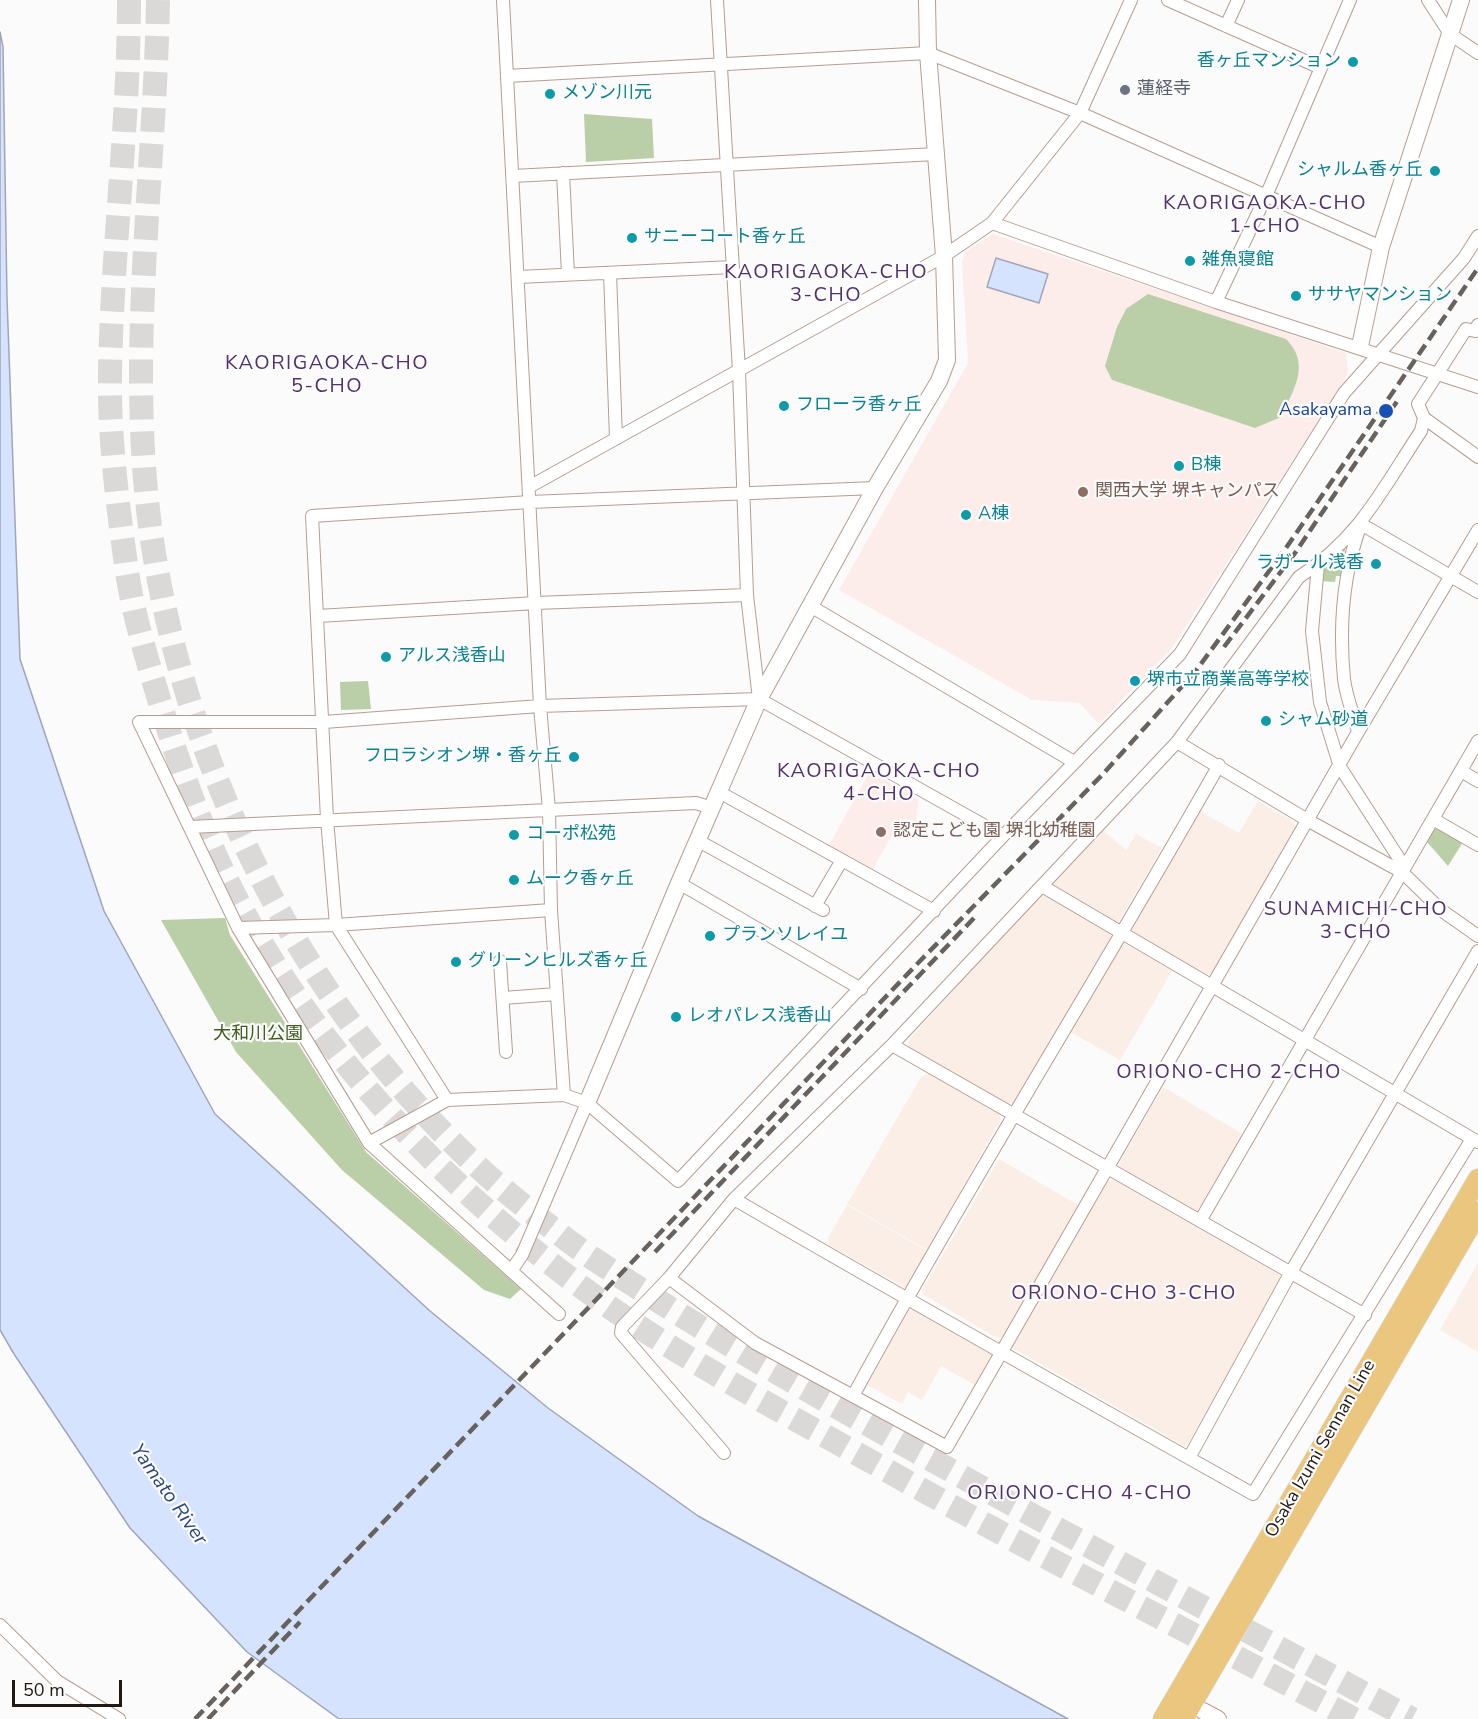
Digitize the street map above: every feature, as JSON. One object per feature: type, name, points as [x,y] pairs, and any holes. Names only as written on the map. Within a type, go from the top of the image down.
[{"type":"main road","name":"Osaka Izumi Sennan Line","points":[[1181,1710],[1478,1179]]},
{"type":"main road","name":"Osaka Izumi Sennan Line","points":[[1181,1710],[1478,1212]]},
{"type":"street","points":[[503,0],[540,706],[549,810],[551,910],[564,1095]]},
{"type":"street","points":[[717,0],[739,371],[747,596],[759,699]]},
{"type":"street","points":[[511,1271],[522,1256],[697,840],[759,699],[812,607],[875,488],[939,381],[947,360],[944,256],[928,53],[927,0]]},
{"type":"street","points":[[529,487],[944,256],[992,223],[1080,113],[1131,0]]},
{"type":"street","points":[[1168,0],[1321,68]]},
{"type":"street","points":[[1226,26],[1238,0]]},
{"type":"street","points":[[1216,302],[1266,196],[1350,0]]},
{"type":"street","points":[[1428,0],[1450,34],[1478,53]]},
{"type":"street","points":[[1360,346],[1381,247],[1461,0]]},
{"type":"street","points":[[507,76],[928,53],[1080,113],[1381,247]]},
{"type":"street","points":[[513,176],[936,153]]},
{"type":"street","points":[[563,173],[568,274]]},
{"type":"street","points":[[992,223],[1216,302],[1360,346],[1478,387]]},
{"type":"street","points":[[369,1143],[447,1100],[564,1095],[587,1103],[678,1181],[1003,836],[1180,654],[1344,393],[1464,258],[1478,236]]},
{"type":"street","points":[[518,277],[733,267]]},
{"type":"street","points":[[610,273],[616,438]]},
{"type":"street","points":[[1477,330],[1466,329],[1418,404],[1424,418],[1478,457]]},
{"type":"street","points":[[1358,732],[1344,681],[1342,635],[1350,554],[1361,524],[1421,430],[1424,418]]},
{"type":"street","points":[[447,1100],[336,926],[327,819],[312,516],[530,502],[875,488]]},
{"type":"street","points":[[724,1453],[621,1333],[622,1327],[669,1278],[734,1199],[892,1045],[1177,742],[1299,577],[1318,565],[1361,524]]},
{"type":"street","points":[[1361,524],[1478,592]]},
{"type":"street","points":[[669,1278],[755,1343],[947,1447],[1309,821],[1358,732],[1478,530]]},
{"type":"street","points":[[1318,565],[1312,631],[1320,702],[1340,767],[1400,860],[1402,872]]},
{"type":"street","points":[[318,616],[536,603],[747,596]]},
{"type":"street","points":[[812,607],[1074,762]]},
{"type":"street","points":[[559,1314],[369,1143],[238,928],[139,722],[324,722],[540,706],[759,699],[1003,836]]},
{"type":"street","points":[[1200,1221],[1478,741]]},
{"type":"street","points":[[1177,742],[1219,765],[1309,821],[1402,872],[1441,910],[1478,936]]},
{"type":"street","points":[[852,1396],[905,1299],[1124,933],[1219,765]]},
{"type":"street","points":[[1461,771],[1478,781]]},
{"type":"street","points":[[719,792],[934,911]]},
{"type":"street","points":[[190,827],[696,803],[712,808]]},
{"type":"street","points":[[1433,819],[1478,845]]},
{"type":"street","points":[[697,840],[819,908],[842,860]]},
{"type":"street","points":[[679,883],[861,989]]},
{"type":"street","points":[[734,1199],[905,1299],[1253,1494],[1475,1140],[1042,886]]},
{"type":"street","points":[[238,928],[336,926],[551,910]]},
{"type":"street","points":[[1189,1458],[1290,1272],[1478,951]]},
{"type":"street","points":[[500,961],[506,1052]]},
{"type":"street","points":[[504,998],[557,994]]},
{"type":"street","points":[[892,1045],[1365,1315]]},
{"type":"street","points":[[0,1625],[57,1681],[119,1719]]},
{"type":"street","points":[[1181,1710],[1218,1719]]},
{"type":"shaded area","name":"関西大学 堺キャンパス","points":[[993,234],[1346,353],[1348,374],[1172,648],[1099,724],[1079,703],[1032,700],[839,590],[968,363],[962,262],[966,251]]},
{"type":"shaded area","points":[[870,771],[919,799],[916,824],[899,823],[871,872],[828,847]]},
{"type":"shaded area","points":[[1258,801],[1294,822],[1296,829],[1214,973],[1205,974],[1135,934],[1132,927],[1198,810],[1239,833]]},
{"type":"shaded area","points":[[1102,829],[1126,850],[1136,834],[1162,848],[1117,924],[1053,884]]},
{"type":"shaded area","points":[[1044,895],[1110,932],[1112,939],[1015,1103],[1007,1104],[909,1048],[908,1041],[1037,896]]},
{"type":"shaded area","points":[[1126,944],[1172,971],[1120,1060],[1070,1032],[1120,946]]},
{"type":"shaded area","points":[[932,1072],[998,1110],[1001,1119],[927,1250],[847,1204],[921,1077]]},
{"type":"shaded area","points":[[1163,1087],[1243,1134],[1196,1213],[1120,1169],[1119,1163]]},
{"type":"shaded area","points":[[999,1159],[1080,1206],[1003,1337],[997,1338],[924,1295],[922,1290]]},
{"type":"shaded area","points":[[1114,1180],[1280,1275],[1282,1281],[1186,1447],[1011,1347],[1106,1182]]},
{"type":"shaded area","points":[[847,1205],[927,1251],[906,1288],[829,1245],[828,1238]]},
{"type":"shaded area","points":[[1478,1263],[1478,1352],[1440,1330]]},
{"type":"shaded area","points":[[914,1308],[988,1349],[992,1355],[975,1385],[941,1366],[922,1400],[908,1392],[902,1404],[867,1385],[909,1310]]},
{"type":"green space","points":[[584,114],[652,119],[654,158],[586,162]]},
{"type":"green space","points":[[1148,294],[1286,339],[1298,358],[1299,367],[1295,387],[1281,417],[1255,428],[1112,380],[1105,366],[1117,327],[1126,309]]},
{"type":"green space","points":[[1341,549],[1345,549],[1341,576],[1336,576],[1335,582],[1319,581],[1322,567]]},
{"type":"green space","points":[[368,681],[371,709],[341,710],[340,682]]},
{"type":"green space","points":[[1439,828],[1463,842],[1448,866],[1427,842],[1432,830]]},
{"type":"green space","name":"大和川公園","points":[[225,918],[230,935],[366,1152],[521,1289],[510,1299],[484,1290],[342,1170],[236,1052],[161,920]]},
{"type":"water","name":"Yamato River","points":[[0,32],[3,47],[7,298],[20,659],[104,911],[215,1114],[430,1311],[548,1408],[698,1516],[1068,1719],[339,1719],[247,1652],[130,1528],[14,1354],[0,1330]]},
{"type":"water","points":[[996,258],[1048,274],[1039,303],[987,287]]},
{"type":"tunnel","points":[[129,0],[110,374],[117,498],[127,572],[135,615],[153,678],[172,741],[200,819],[222,871],[248,920],[301,1003],[390,1115],[440,1167],[493,1216],[607,1305],[718,1376],[938,1499],[1354,1719]]},
{"type":"tunnel","points":[[158,0],[141,346],[145,484],[154,553],[171,634],[193,713],[222,791],[256,867],[295,939],[340,1009],[390,1074],[458,1148],[524,1206],[599,1263],[712,1334],[871,1426],[1412,1719]]},
{"type":"railway","points":[[195,1719],[920,961],[1102,775],[1195,672],[1286,548],[1478,268]]},
{"type":"railway","points":[[1224,647],[1295,553],[1400,397]]},
{"type":"railway","points":[[655,1252],[974,918]]},
{"type":"railway","points":[[208,1719],[300,1622]]},
{"type":"place","name":"香ヶ丘マンション","points":[[1353,62]]},
{"type":"place","name":"蓮経寺","points":[[1125,90]]},
{"type":"place","name":"メゾン川元","points":[[550,94]]},
{"type":"place","name":"シャルム香ヶ丘","points":[[1435,171]]},
{"type":"place","name":"サニーコート香ヶ丘","points":[[632,238]]},
{"type":"place","name":"雑魚寝館","points":[[1190,261]]},
{"type":"place","name":"ササヤマンション","points":[[1296,296]]},
{"type":"place","name":"フローラ香ヶ丘","points":[[784,406]]},
{"type":"place","name":"Asakayama","points":[[1386,411]]},
{"type":"place","name":"B棟","points":[[1179,466]]},
{"type":"place","name":"関西大学 堺キャンパス","points":[[1083,492]]},
{"type":"place","name":"A棟","points":[[966,515]]},
{"type":"place","name":"ラガール浅香","points":[[1376,564]]},
{"type":"place","name":"アルス浅香山","points":[[386,657]]},
{"type":"place","name":"堺市立商業高等学校","points":[[1135,681]]},
{"type":"place","name":"シャム砂道","points":[[1266,721]]},
{"type":"place","name":"フロラシオン堺・香ヶ丘","points":[[574,757]]},
{"type":"place","name":"認定こども園 堺北幼稚園","points":[[881,832]]},
{"type":"place","name":"コーポ松苑","points":[[514,835]]},
{"type":"place","name":"ムーク香ヶ丘","points":[[514,880]]},
{"type":"place","name":"プランソレイユ","points":[[710,936]]},
{"type":"place","name":"グリーンヒルズ香ヶ丘","points":[[456,962]]},
{"type":"place","name":"レオパレス浅香山","points":[[676,1017]]},
{"type":"district","name":"KAORIGAOKA-CHO 1-CHO","points":[[1265,216]]},
{"type":"district","name":"KAORIGAOKA-CHO 3-CHO","points":[[826,284]]},
{"type":"district","name":"KAORIGAOKA-CHO 5-CHO","points":[[327,376]]},
{"type":"district","name":"KAORIGAOKA-CHO 4-CHO","points":[[879,784]]},
{"type":"district","name":"SUNAMICHI-CHO 3-CHO","points":[[1356,922]]},
{"type":"district","name":"ORIONO-CHO 2-CHO","points":[[1229,1073]]},
{"type":"district","name":"ORIONO-CHO 3-CHO","points":[[1124,1294]]},
{"type":"district","name":"ORIONO-CHO 4-CHO","points":[[1080,1494]]}]
